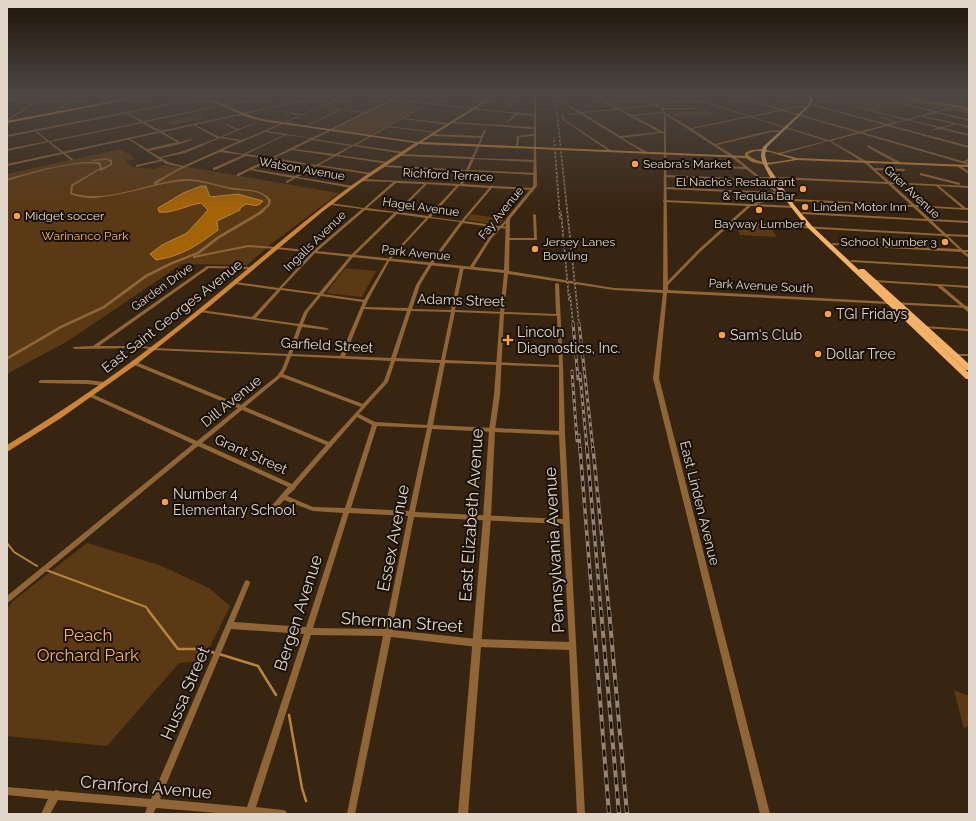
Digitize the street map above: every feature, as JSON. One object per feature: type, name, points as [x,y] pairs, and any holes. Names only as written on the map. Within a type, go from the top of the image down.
[{"type":"highway","points":[[780,132],[770,142],[766,151],[768,156],[767,163],[792,201],[803,213],[813,228],[899,302],[969,368]]},
{"type":"highway","points":[[766,151],[784,132]]},
{"type":"highway","points":[[755,150],[760,149],[765,143],[770,142]]},
{"type":"highway","points":[[776,178],[778,192],[783,197],[792,201]]},
{"type":"highway","points":[[792,201],[793,207],[813,228],[969,377]]},
{"type":"main road","points":[[344,132],[420,143],[732,156],[747,157],[754,161],[767,163],[780,163],[797,159],[959,166],[969,165]]},
{"type":"main road","name":"East Saint Georges Avenue","points":[[8,447],[36,432],[134,363],[200,312],[251,268],[352,187],[437,132]]},
{"type":"main road","points":[[747,157],[747,153],[755,150],[766,151],[797,159]]},
{"type":"main road","points":[[784,156],[788,158],[788,160]]},
{"type":"street","points":[[7,136],[28,132]]},
{"type":"street","points":[[37,132],[72,160]]},
{"type":"street","points":[[7,150],[95,132]]},
{"type":"street","points":[[7,165],[160,132]]},
{"type":"street","points":[[162,132],[180,143]]},
{"type":"street","points":[[210,132],[220,137],[242,141]]},
{"type":"street","points":[[137,166],[184,152],[233,132]]},
{"type":"street","points":[[145,188],[183,166],[261,132]]},
{"type":"street","points":[[274,132],[403,154],[536,161]]},
{"type":"street","points":[[238,174],[324,132]]},
{"type":"street","points":[[287,182],[377,132]]},
{"type":"street","points":[[424,132],[482,137]]},
{"type":"street","points":[[342,357],[366,301],[389,260],[459,185],[467,171],[484,132]]},
{"type":"street","points":[[583,132],[611,151]]},
{"type":"street","points":[[612,132],[646,152]]},
{"type":"street","points":[[620,137],[659,132]]},
{"type":"street","points":[[696,132],[732,156],[783,197]]},
{"type":"street","points":[[715,145],[767,132]]},
{"type":"street","name":"Grier Avenue","points":[[803,132],[829,140],[866,162],[969,257]]},
{"type":"street","points":[[779,154],[857,132]]},
{"type":"street","points":[[859,132],[969,165]]},
{"type":"street","points":[[914,132],[969,147]]},
{"type":"street","points":[[958,132],[969,135]]},
{"type":"street","points":[[665,133],[665,153]]},
{"type":"street","points":[[214,169],[286,134]]},
{"type":"street","points":[[517,147],[518,136],[535,135]]},
{"type":"street","name":"Fay Avenue","points":[[471,268],[490,238],[535,186],[535,135]]},
{"type":"street","points":[[129,139],[166,163],[183,166]]},
{"type":"street","points":[[148,150],[191,140]]},
{"type":"street","points":[[868,146],[897,163],[905,171],[874,169]]},
{"type":"street","points":[[292,148],[388,163]]},
{"type":"street","points":[[220,150],[371,174]]},
{"type":"street","name":"East Linden Avenue","points":[[665,153],[665,288],[656,378],[765,814]]},
{"type":"street","points":[[7,180],[105,159],[111,161],[111,164],[72,186],[71,193],[84,196],[98,196],[122,193],[184,180]]},
{"type":"street","points":[[963,162],[969,160]]},
{"type":"street","points":[[86,162],[99,163],[101,168],[99,170]]},
{"type":"street","points":[[665,164],[747,168]]},
{"type":"street","points":[[383,166],[536,174]]},
{"type":"street","points":[[959,166],[969,173]]},
{"type":"street","name":"Watson Avenue","points":[[249,169],[352,187]]},
{"type":"street","points":[[7,359],[61,327],[104,307],[146,276],[198,253],[218,237],[260,214],[269,204],[270,200],[268,197],[258,192],[174,178],[169,174]]},
{"type":"street","points":[[921,174],[965,187]]},
{"type":"street","points":[[665,176],[760,179],[776,178],[969,187]]},
{"type":"street","name":"Richford Terrace","points":[[362,180],[533,188]]},
{"type":"street","name":"Ingalls Avenue","points":[[253,318],[314,252],[394,182]]},
{"type":"street","name":"Dill Avenue","points":[[7,600],[242,408],[280,375],[290,355],[306,312],[351,256],[427,183]]},
{"type":"street","points":[[270,512],[386,381],[418,285],[431,264],[462,222],[492,186]]},
{"type":"street","points":[[936,186],[968,209]]},
{"type":"street","points":[[665,188],[778,192]]},
{"type":"street","points":[[665,288],[699,251],[750,205],[783,197]]},
{"type":"street","points":[[664,201],[793,207]]},
{"type":"street","points":[[792,201],[968,209]]},
{"type":"street","name":"Hagel Avenue","points":[[332,204],[508,228]]},
{"type":"street","points":[[803,213],[969,222]]},
{"type":"street","points":[[508,239],[536,240],[534,215]]},
{"type":"street","name":"East Elizabeth Avenue","points":[[463,814],[487,518],[492,430],[499,364],[508,239],[508,219]]},
{"type":"street","points":[[730,223],[969,236]]},
{"type":"street","points":[[833,244],[969,251]]},
{"type":"street","points":[[184,259],[248,246],[276,248]]},
{"type":"street","points":[[206,247],[209,251],[218,252]]},
{"type":"street","name":"Park Avenue","points":[[276,248],[505,272],[555,281]]},
{"type":"street","points":[[852,261],[969,268]]},
{"type":"street","name":"Garden Drive","points":[[93,348],[208,267],[251,268]]},
{"type":"street","name":"Essex Avenue","points":[[352,814],[462,267]]},
{"type":"street","name":"Park Avenue South","points":[[555,281],[591,286],[665,288],[966,307]]},
{"type":"street","name":"Pennsylvania Avenue","points":[[555,281],[559,315],[562,433],[581,814]]},
{"type":"street","points":[[875,281],[969,287]]},
{"type":"street","points":[[235,283],[366,301]]},
{"type":"street","points":[[938,285],[969,311]]},
{"type":"street","name":"Adams Street","points":[[363,308],[559,315]]},
{"type":"street","points":[[200,312],[327,329]]},
{"type":"street","points":[[924,327],[969,330]]},
{"type":"street","name":"Garfield Street","points":[[75,348],[144,347],[394,360],[561,366]]},
{"type":"street","points":[[954,355],[969,356]]},
{"type":"street","points":[[134,363],[330,444]]},
{"type":"street","points":[[280,375],[364,406]]},
{"type":"street","points":[[41,382],[87,382],[105,384]]},
{"type":"street","name":"Grant Street","points":[[90,395],[293,486]]},
{"type":"street","points":[[356,415],[375,424],[562,433]]},
{"type":"street","name":"Bergen Avenue","points":[[250,811],[375,424]]},
{"type":"street","name":"Grant Street","points":[[283,498],[313,509],[567,522]]},
{"type":"street","name":"Hussa Street","points":[[149,814],[247,583]]},
{"type":"street","name":"Sherman Street","points":[[229,625],[308,631],[388,633],[476,643],[572,646]]},
{"type":"street","name":"Cranford Avenue","points":[[7,790],[283,814]]},
{"type":"street","points":[[45,814],[56,794]]},
{"type":"green space","points":[[350,132],[374,132],[369,135]]},
{"type":"green space","name":"Warinanco Park","points":[[121,149],[135,159],[125,161],[132,167],[155,169],[163,165],[180,168],[187,167],[339,193],[271,244],[247,265],[182,264],[68,341],[7,374],[7,174]]},
{"type":"green space","points":[[471,214],[504,219],[499,225],[466,220]]},
{"type":"green space","points":[[736,225],[770,227],[777,237],[740,235]]},
{"type":"green space","points":[[345,268],[376,271],[362,297],[326,293]]},
{"type":"green space","name":"Peach Orchard Park","points":[[87,543],[159,565],[209,588],[230,606],[203,661],[179,663],[107,746],[7,736],[7,609],[13,601]]},
{"type":"green space","points":[[954,690],[969,696],[969,725],[964,729]]},
{"type":"shaded area","points":[[201,186],[206,186],[210,197],[238,194],[263,201],[257,205],[246,204],[240,208],[240,210],[217,221],[218,230],[182,253],[156,260],[150,254],[162,245],[187,233],[208,210],[201,203],[169,212],[159,212],[158,208],[183,193]]},
{"type":"waterway","points":[[7,543],[14,552],[37,566]]},
{"type":"waterway","points":[[46,570],[146,607],[149,611]]},
{"type":"waterway","points":[[148,610],[178,649],[201,649],[215,653]]},
{"type":"waterway","points":[[219,654],[258,666],[276,695]]},
{"type":"waterway","points":[[289,715],[302,788],[306,801]]},
{"type":"railway","points":[[559,132],[579,324]]},
{"type":"railway","points":[[554,138],[560,218]]},
{"type":"railway","points":[[561,212],[569,300]]},
{"type":"railway","points":[[570,294],[573,324]]},
{"type":"railway","points":[[573,323],[578,379]]},
{"type":"railway","points":[[579,323],[593,449]]},
{"type":"railway","points":[[572,371],[577,441]]},
{"type":"railway","points":[[580,374],[587,449]]},
{"type":"railway","points":[[579,435],[580,449]]},
{"type":"railway","points":[[580,448],[593,611]]},
{"type":"railway","points":[[587,448],[601,611]]},
{"type":"railway","points":[[593,448],[609,611]]},
{"type":"railway","points":[[593,610],[609,814]]},
{"type":"railway","points":[[601,610],[619,814]]},
{"type":"railway","points":[[609,610],[627,814]]},
{"type":"place","name":"Seabra's Market","points":[[635,164]]},
{"type":"place","name":"El Nacho’s Restaurant & Tequila Bar","points":[[803,189]]},
{"type":"place","name":"Linden Motor Inn","points":[[805,207]]},
{"type":"place","name":"Bayway Lumber","points":[[759,210]]},
{"type":"place","name":"Midget soccer","points":[[17,216]]},
{"type":"place","name":"School Number 3","points":[[945,242]]},
{"type":"place","name":"Jersey Lanes Bowling","points":[[535,249]]},
{"type":"place","name":"TGI Fridays","points":[[828,314]]},
{"type":"place","name":"Sam's Club","points":[[722,335]]},
{"type":"place","name":"Lincoln Diagnostics, Inc.","points":[[508,340]]},
{"type":"place","name":"Dollar Tree","points":[[818,354]]},
{"type":"place","name":"Number 4 Elementary School","points":[[165,502]]}]
